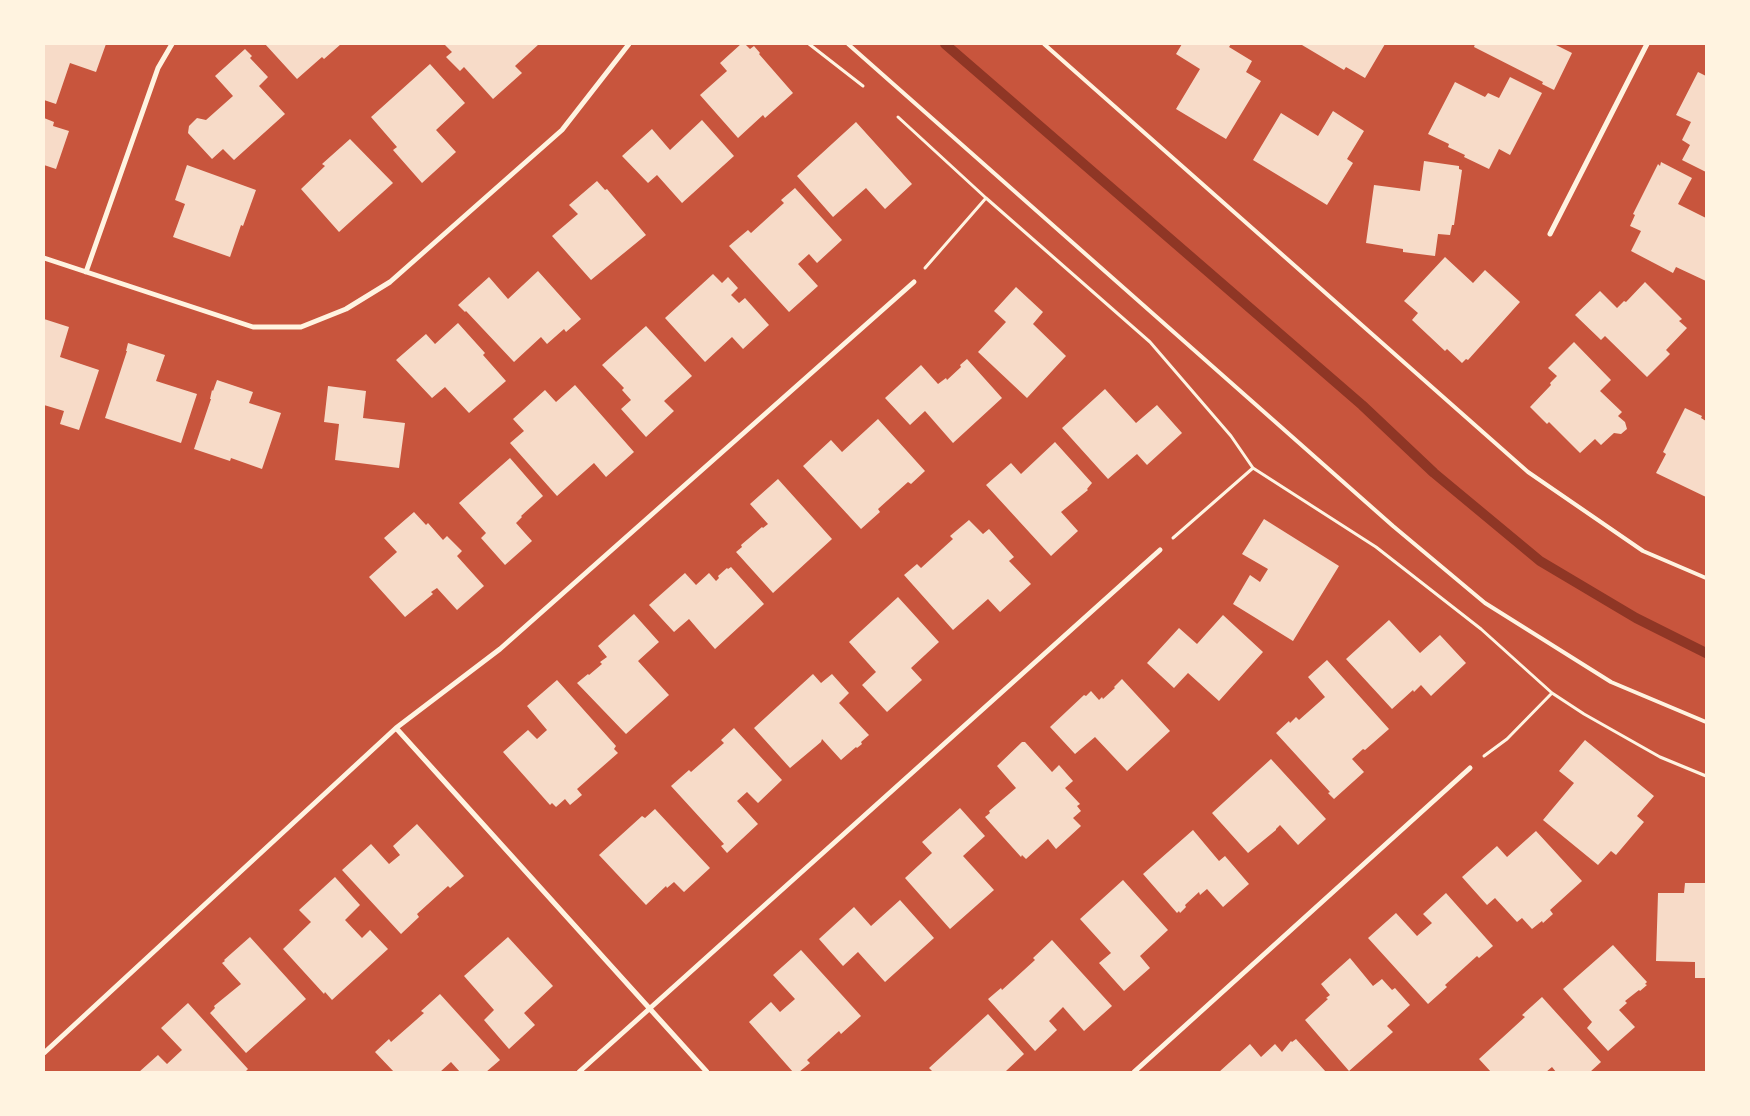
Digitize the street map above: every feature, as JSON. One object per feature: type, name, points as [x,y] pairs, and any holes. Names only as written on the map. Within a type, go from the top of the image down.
[{"type":"street","points":[[86,272],[158,68],[172,44]]},
{"type":"street","points":[[44,258],[253,327],[301,327],[346,309],[390,282],[562,130],[629,44]]},
{"type":"street","points":[[1550,234],[1647,44]]},
{"type":"street","points":[[44,1053],[396,728],[500,650],[914,282]]},
{"type":"street","points":[[579,1072],[1160,550]]},
{"type":"street","points":[[396,728],[707,1072]]},
{"type":"street","points":[[1134,1072],[1470,768]]},
{"type":"lane","points":[[848,44],[1386,520],[1484,603],[1611,682],[1706,722]]},
{"type":"lane","points":[[1044,44],[1528,472],[1643,551],[1706,578]]},
{"type":"path","points":[[810,44],[864,86]]},
{"type":"path","points":[[893,112],[986,198],[1150,342],[1231,436],[1253,468],[1376,547],[1481,629],[1552,694],[1660,757],[1706,776]]},
{"type":"path","points":[[914,282],[986,198]]},
{"type":"path","points":[[1160,550],[1253,468]]},
{"type":"path","points":[[1470,768],[1507,739],[1552,694]]},
{"type":"building","points":[[44,44],[106,44],[96,72],[70,63],[56,104],[44,100]]},
{"type":"building","points":[[265,44],[341,44],[324,59],[322,57],[297,79]]},
{"type":"building","points":[[539,44],[515,66],[522,73],[493,99],[464,67],[460,71],[446,57],[452,52],[445,45]]},
{"type":"building","points":[[741,44],[745,44],[750,49],[754,46],[793,93],[765,118],[763,115],[738,138],[700,95],[727,71],[720,63]]},
{"type":"building","points":[[1182,44],[1231,44],[1229,47],[1252,61],[1246,72],[1261,81],[1226,139],[1176,109],[1200,69],[1176,54]]},
{"type":"building","points":[[1303,44],[1385,44],[1365,78],[1346,67],[1344,70]]},
{"type":"building","points":[[1475,44],[1554,44],[1572,53],[1554,90],[1542,84],[1543,82],[1474,47]]},
{"type":"building","points":[[245,49],[252,56],[250,58],[268,77],[259,86],[285,114],[234,160],[223,149],[212,159],[188,133],[189,126],[197,118],[206,120],[233,96],[215,76]]},
{"type":"building","points":[[430,64],[465,103],[436,130],[456,152],[422,183],[393,150],[397,147],[371,117]]},
{"type":"building","points":[[1698,72],[1706,76],[1706,172],[1682,160],[1690,145],[1682,140],[1691,122],[1676,115]]},
{"type":"building","points":[[1510,77],[1542,93],[1510,155],[1499,149],[1489,169],[1464,157],[1465,155],[1448,147],[1449,144],[1428,134],[1455,82],[1485,97],[1488,93],[1499,98]]},
{"type":"building","points":[[1333,111],[1364,131],[1347,159],[1353,163],[1327,205],[1253,160],[1281,113],[1318,136]]},
{"type":"building","points":[[44,118],[54,122],[53,126],[69,131],[56,169],[44,165]]},
{"type":"building","points":[[702,120],[734,156],[682,203],[657,175],[648,183],[622,156],[652,129],[670,150]]},
{"type":"building","points":[[856,122],[912,184],[885,209],[866,188],[833,217],[797,176]]},
{"type":"building","points":[[350,139],[393,183],[339,232],[301,189],[325,166],[322,164]]},
{"type":"building","points":[[1424,161],[1459,166],[1459,169],[1462,170],[1454,225],[1452,225],[1450,235],[1438,234],[1435,256],[1403,252],[1403,249],[1366,243],[1374,185],[1420,191]]},
{"type":"building","points":[[1661,162],[1692,178],[1678,204],[1706,218],[1706,281],[1676,267],[1673,273],[1631,251],[1641,231],[1630,226],[1635,215],[1633,214],[1658,164],[1660,166]]},
{"type":"building","points":[[187,165],[256,190],[230,257],[173,237],[185,204],[175,200]]},
{"type":"building","points":[[597,181],[605,190],[607,189],[646,235],[591,280],[552,236],[578,214],[569,205]]},
{"type":"building","points":[[795,188],[842,240],[817,263],[809,254],[798,264],[818,286],[789,312],[729,246],[748,230],[751,233],[784,203],[781,200]]},
{"type":"building","points":[[1445,257],[1473,283],[1485,270],[1520,302],[1468,360],[1466,359],[1462,363],[1447,349],[1445,351],[1412,320],[1418,313],[1404,301]]},
{"type":"building","points":[[538,271],[581,319],[566,332],[564,329],[547,344],[541,337],[514,362],[466,311],[458,305],[489,277],[508,299]]},
{"type":"building","points":[[713,274],[722,283],[728,277],[738,288],[731,295],[739,303],[745,298],[769,325],[743,349],[732,337],[705,362],[665,318]]},
{"type":"building","points":[[1645,282],[1682,319],[1679,321],[1687,328],[1666,350],[1670,354],[1647,377],[1605,336],[1601,340],[1575,315],[1600,291],[1617,308],[1624,301],[1626,302]]},
{"type":"building","points":[[1016,287],[1043,312],[1033,324],[1066,356],[1027,398],[978,352],[1006,322],[994,311]]},
{"type":"building","points":[[44,319],[69,327],[60,357],[99,370],[79,430],[60,424],[64,411],[44,405]]},
{"type":"building","points":[[458,323],[485,353],[483,355],[506,381],[469,413],[445,387],[432,398],[396,360],[426,334],[435,344]]},
{"type":"building","points":[[646,326],[692,376],[664,401],[674,411],[646,437],[621,409],[631,400],[622,390],[624,388],[602,365]]},
{"type":"building","points":[[1574,342],[1611,380],[1600,391],[1622,412],[1618,416],[1625,422],[1627,429],[1621,434],[1614,433],[1601,445],[1595,439],[1580,453],[1549,422],[1547,424],[1530,407],[1557,376],[1548,368]]},
{"type":"building","points":[[128,343],[165,355],[156,381],[197,394],[181,443],[105,418]]},
{"type":"building","points":[[967,359],[1002,398],[953,443],[925,411],[910,425],[885,398],[921,365],[938,384],[946,378],[947,380]]},
{"type":"building","points":[[217,380],[253,392],[249,403],[281,413],[262,469],[231,458],[230,461],[194,449],[211,399],[212,390]]},
{"type":"building","points":[[575,385],[634,452],[606,477],[594,463],[557,496],[510,443],[524,431],[513,419],[545,390],[556,402]]},
{"type":"building","points":[[328,386],[366,391],[363,418],[405,423],[399,468],[335,460],[339,424],[324,422]]},
{"type":"building","points":[[1105,389],[1136,423],[1157,405],[1182,433],[1147,465],[1137,454],[1108,479],[1062,428]]},
{"type":"building","points":[[1685,408],[1702,416],[1701,418],[1706,421],[1706,497],[1656,473],[1666,454],[1663,452]]},
{"type":"building","points":[[878,419],[925,471],[911,484],[908,482],[878,509],[880,512],[861,529],[803,466],[831,440],[842,452]]},
{"type":"building","points":[[1055,442],[1092,483],[1088,490],[1061,512],[1078,531],[1051,556],[986,485],[1011,463],[1021,474]]},
{"type":"building","points":[[510,458],[543,496],[516,523],[532,541],[505,565],[481,538],[486,533],[459,503]]},
{"type":"building","points":[[778,479],[832,539],[773,593],[736,552],[742,547],[741,545],[768,524],[750,504]]},
{"type":"building","points":[[414,512],[426,525],[428,523],[443,540],[447,536],[462,551],[457,556],[484,586],[457,610],[437,588],[431,592],[433,594],[405,617],[369,577],[397,552],[384,538]]},
{"type":"building","points":[[1264,519],[1339,566],[1293,641],[1233,604],[1250,575],[1260,582],[1268,569],[1242,554]]},
{"type":"building","points":[[969,520],[983,534],[989,529],[1014,557],[1009,561],[1031,584],[1000,612],[988,599],[953,630],[904,575],[917,564],[921,568],[953,539],[950,536]]},
{"type":"building","points":[[731,567],[764,604],[715,649],[689,619],[674,632],[649,605],[685,573],[696,585],[709,573],[716,581],[719,578],[718,576]]},
{"type":"building","points":[[898,597],[939,642],[911,668],[922,680],[887,712],[862,685],[876,672],[849,642]]},
{"type":"building","points":[[634,614],[659,642],[638,661],[669,695],[626,734],[577,683],[602,664],[600,662],[607,657],[598,646]]},
{"type":"building","points":[[1223,615],[1263,652],[1219,701],[1188,673],[1174,688],[1147,663],[1179,628],[1197,644]]},
{"type":"building","points":[[1389,620],[1420,653],[1440,635],[1466,663],[1431,696],[1421,685],[1392,709],[1346,659]]},
{"type":"building","points":[[1327,660],[1389,729],[1352,759],[1364,772],[1334,799],[1328,793],[1330,792],[1276,733],[1296,717],[1299,720],[1325,697],[1308,677]]},
{"type":"building","points":[[813,674],[821,683],[832,674],[849,693],[839,703],[869,735],[861,742],[862,744],[841,760],[822,739],[821,742],[790,768],[754,728]]},
{"type":"building","points":[[1122,679],[1170,731],[1127,771],[1095,737],[1075,754],[1050,727],[1084,695],[1086,696],[1091,691],[1099,700],[1102,697],[1103,699]]},
{"type":"building","points":[[557,680],[616,746],[614,749],[618,753],[577,789],[582,795],[570,805],[565,799],[556,807],[552,803],[550,805],[503,752],[528,730],[537,739],[547,730],[527,706]]},
{"type":"building","points":[[734,728],[782,780],[758,803],[747,792],[737,801],[758,824],[727,853],[721,846],[724,844],[671,786],[689,770],[691,772],[724,743],[721,740]]},
{"type":"building","points":[[1585,740],[1654,796],[1637,816],[1644,822],[1616,855],[1611,851],[1598,865],[1543,820],[1574,783],[1559,771]]},
{"type":"building","points":[[1022,742],[1025,742],[1052,772],[1059,765],[1073,781],[1065,788],[1080,804],[1077,806],[1081,811],[1073,818],[1081,826],[1056,849],[1048,839],[1026,859],[1022,855],[1021,857],[985,817],[990,813],[989,811],[1016,788],[997,766]]},
{"type":"building","points":[[1271,759],[1326,819],[1298,845],[1280,825],[1248,853],[1212,813]]},
{"type":"building","points":[[960,808],[985,836],[963,856],[994,890],[950,929],[905,878],[932,853],[922,842]]},
{"type":"building","points":[[655,809],[710,868],[684,892],[674,882],[667,888],[666,886],[646,905],[599,855],[642,816],[645,818]]},
{"type":"building","points":[[417,824],[464,876],[450,888],[448,886],[417,914],[419,917],[401,934],[342,870],[371,844],[389,864],[400,855],[393,846]]},
{"type":"building","points":[[1193,830],[1219,861],[1225,856],[1249,884],[1223,907],[1207,889],[1200,895],[1199,892],[1185,905],[1186,907],[1180,913],[1179,911],[1177,913],[1143,874]]},
{"type":"building","points":[[1536,831],[1582,881],[1550,910],[1553,914],[1543,923],[1542,921],[1532,929],[1522,918],[1517,922],[1495,898],[1487,905],[1462,877],[1497,846],[1507,857]]},
{"type":"building","points":[[335,877],[360,905],[345,920],[362,938],[370,930],[388,949],[332,1000],[325,992],[324,994],[283,949],[311,922],[299,910]]},
{"type":"building","points":[[1123,880],[1168,930],[1140,956],[1150,968],[1124,991],[1099,963],[1111,953],[1080,919]]},
{"type":"building","points":[[1685,883],[1706,883],[1706,978],[1695,978],[1695,962],[1656,961],[1658,893],[1684,893]]},
{"type":"building","points":[[1446,893],[1493,946],[1479,958],[1477,956],[1445,985],[1447,987],[1428,1004],[1368,938],[1396,913],[1417,936],[1432,923],[1423,914]]},
{"type":"building","points":[[900,900],[934,938],[885,982],[858,952],[843,966],[819,939],[854,907],[871,926]]},
{"type":"building","points":[[250,937],[306,999],[246,1053],[210,1013],[215,1008],[214,1006],[241,984],[222,963]]},
{"type":"building","points":[[508,937],[553,986],[524,1013],[535,1025],[509,1049],[484,1020],[494,1010],[464,976]]},
{"type":"building","points":[[1052,940],[1112,1006],[1084,1031],[1063,1007],[1049,1021],[1057,1030],[1035,1051],[988,999],[1001,988],[1002,990],[1035,960],[1033,958]]},
{"type":"building","points":[[1613,945],[1647,982],[1645,984],[1647,985],[1625,1001],[1627,1003],[1619,1010],[1635,1027],[1608,1051],[1587,1028],[1592,1022],[1563,989]]},
{"type":"building","points":[[801,950],[861,1016],[841,1034],[839,1031],[807,1060],[810,1063],[799,1072],[793,1072],[749,1022],[771,1002],[780,1012],[795,999],[773,975]]},
{"type":"building","points":[[1350,958],[1373,986],[1382,979],[1392,990],[1395,988],[1410,1005],[1387,1026],[1393,1032],[1349,1071],[1305,1020],[1330,995],[1321,984]]},
{"type":"building","points":[[440,994],[500,1060],[486,1072],[460,1072],[451,1062],[440,1072],[394,1072],[375,1052],[389,1039],[391,1042],[424,1013],[421,1011]]},
{"type":"building","points":[[1542,997],[1601,1062],[1590,1072],[1556,1072],[1552,1067],[1546,1072],[1491,1072],[1479,1059],[1525,1017],[1522,1015]]},
{"type":"building","points":[[188,1003],[248,1069],[245,1072],[139,1072],[158,1055],[167,1064],[182,1050],[161,1028]]},
{"type":"building","points":[[988,1014],[1024,1054],[1007,1072],[933,1072],[929,1068]]},
{"type":"building","points":[[1296,1039],[1326,1072],[1219,1072],[1250,1044],[1261,1057],[1275,1044],[1282,1052],[1291,1041]]},
{"type":"waterway","points":[[945,44],[1362,405],[1434,473],[1540,561],[1636,618],[1706,653]]}]
